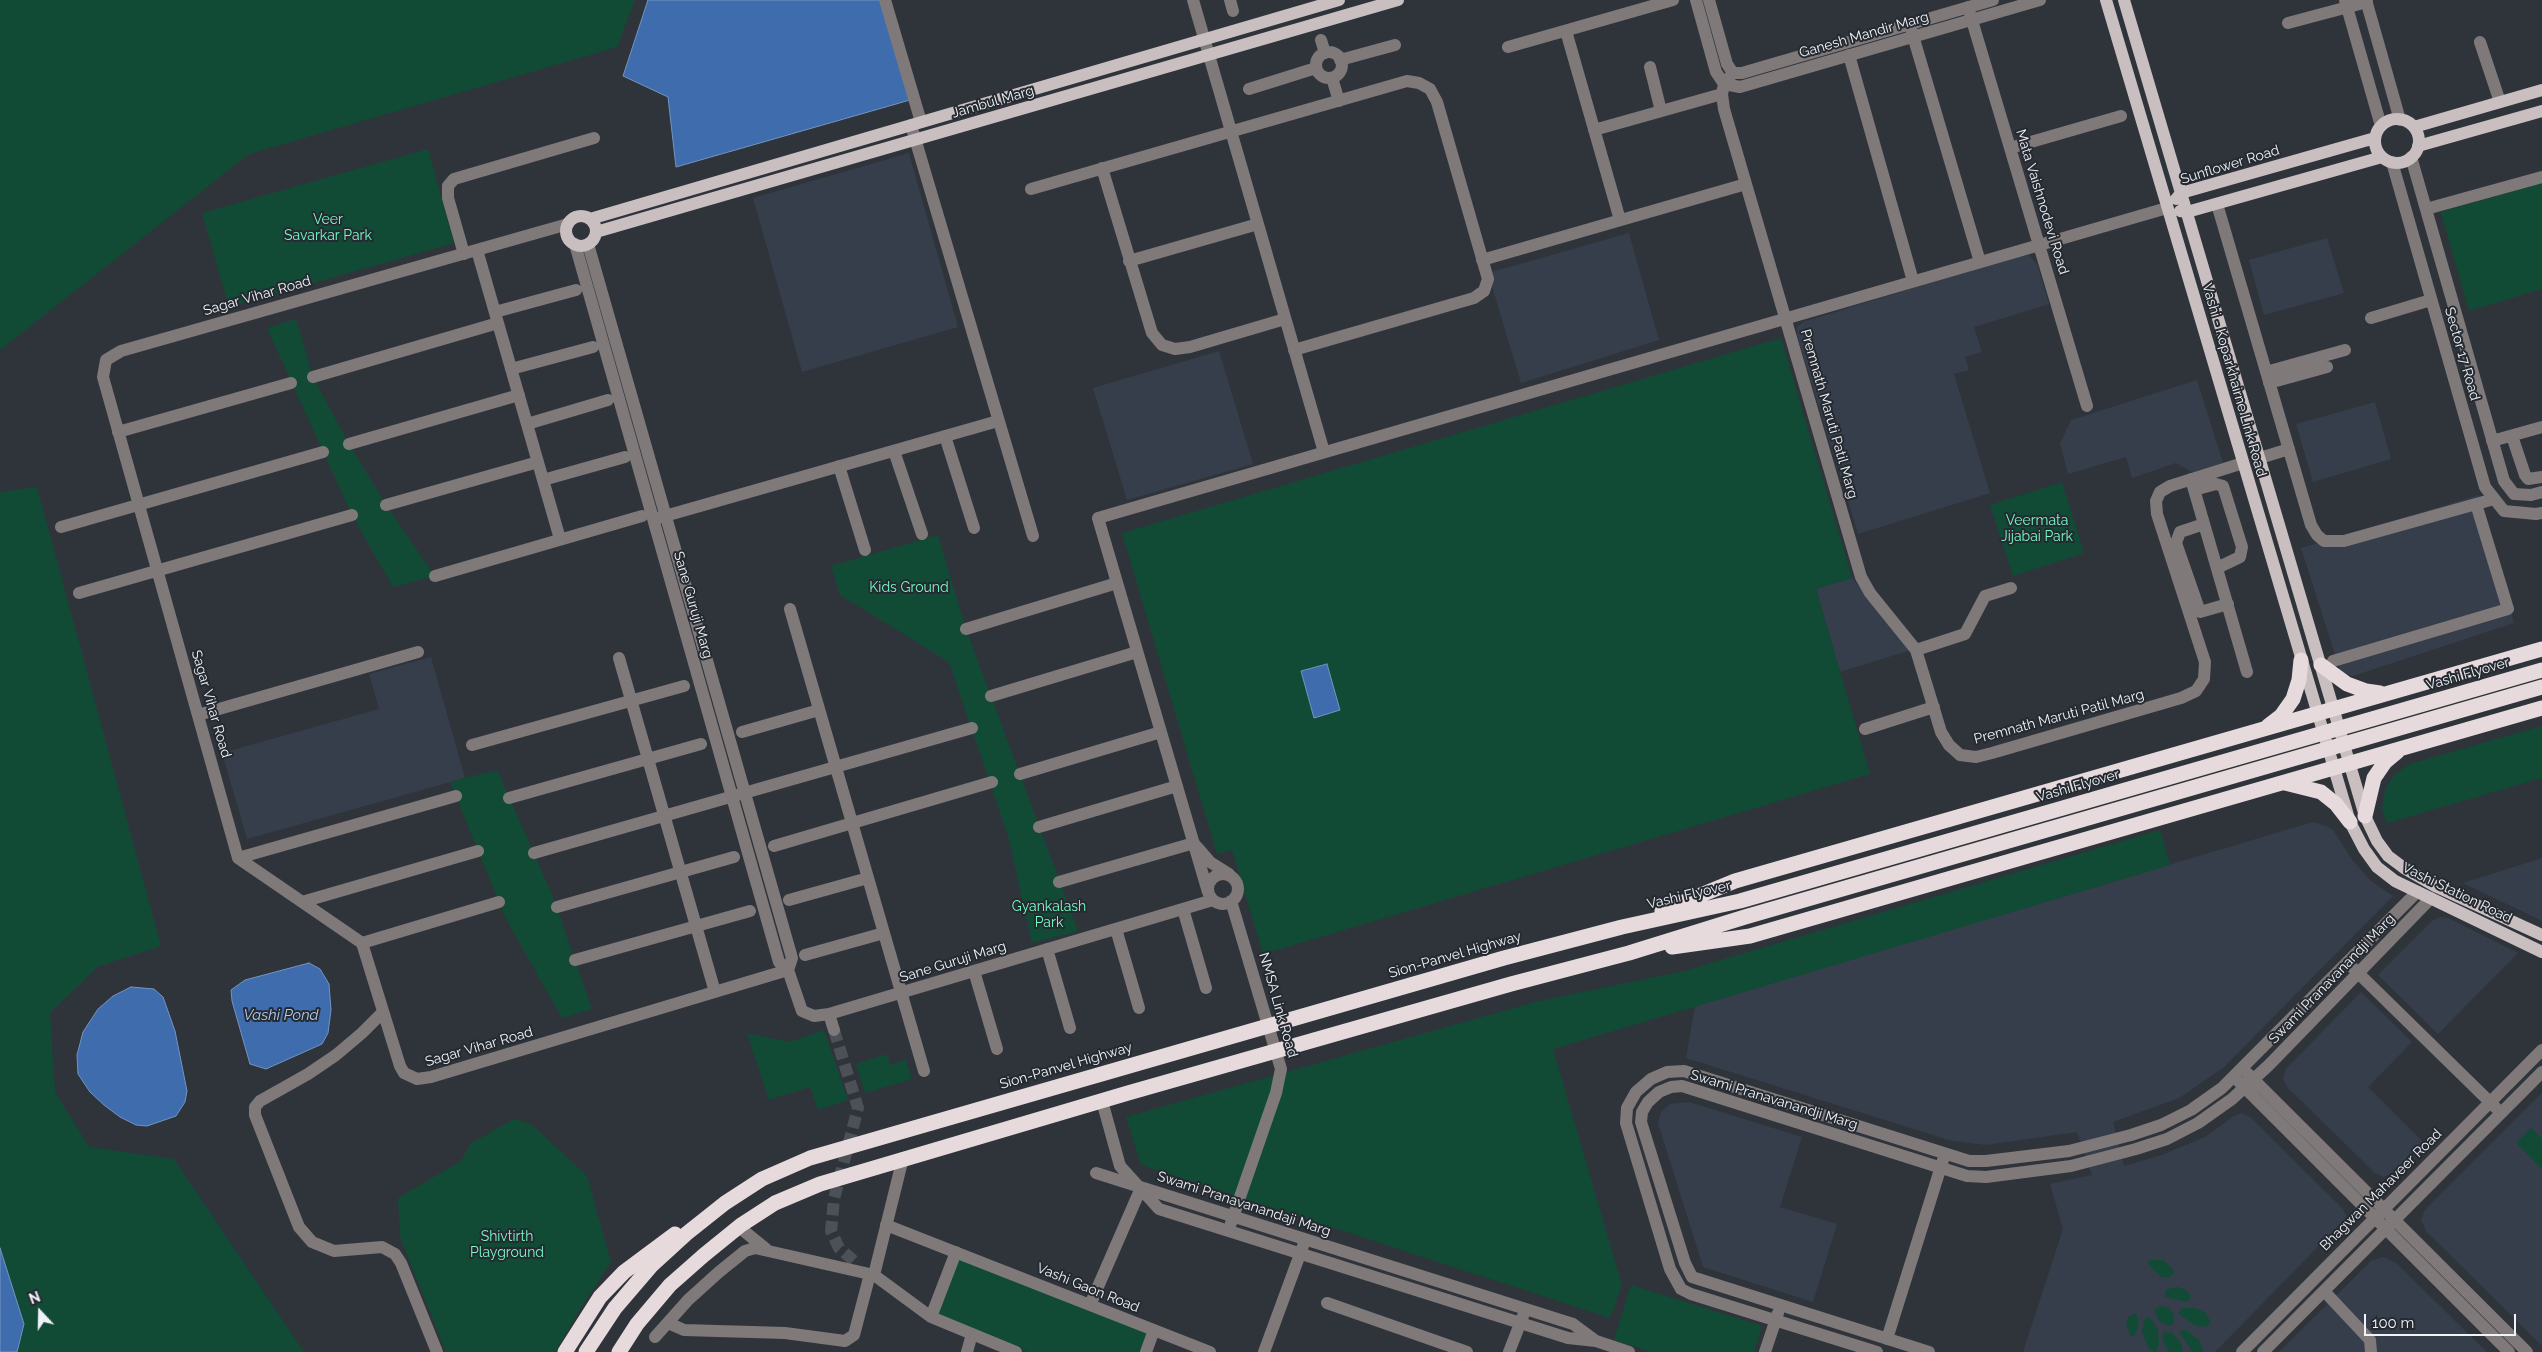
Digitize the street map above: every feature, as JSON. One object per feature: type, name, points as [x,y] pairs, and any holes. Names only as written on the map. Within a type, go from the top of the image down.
[{"type":"highway","points":[[1622,927],[1735,881],[2542,649]]},
{"type":"highway","points":[[2265,728],[2281,716],[2293,699],[2299,680],[2301,660]]},
{"type":"highway","points":[[2327,663],[2347,684],[2366,691],[2387,694]]},
{"type":"highway","name":"Vashi Flyover","points":[[1622,927],[1740,900],[2542,670]]},
{"type":"highway","points":[[618,1352],[637,1324],[670,1285],[704,1255],[739,1227],[775,1203],[820,1184],[1102,1100],[1511,984],[1629,953],[1745,916],[2542,687]]},
{"type":"highway","points":[[1629,953],[1750,936],[2542,708]]},
{"type":"highway","points":[[2365,816],[2374,778],[2385,762],[2402,748]]},
{"type":"highway","points":[[2282,783],[2302,786],[2321,792],[2336,804],[2350,822]]},
{"type":"highway","name":"Sion-Panvel Highway","points":[[586,1352],[615,1308],[651,1266],[686,1234],[725,1203],[762,1179],[810,1158],[1504,958],[1622,927]]},
{"type":"highway","points":[[565,1352],[600,1297],[624,1272],[651,1250],[725,1203]]},
{"type":"main road","name":"Jambul Marg","points":[[590,219],[1339,0]]},
{"type":"main road","name":"Jambul Marg","points":[[596,232],[1398,0]]},
{"type":"main road","name":"Vashi - Koparkhairne Link Road","points":[[2106,0],[2333,768]]},
{"type":"main road","name":"Vashi - Koparkhairne Link Road","points":[[2124,0],[2260,458],[2327,663],[2334,709],[2350,763]]},
{"type":"main road","points":[[2414,127],[2542,90]]},
{"type":"main road","points":[[2167,208],[2187,212],[2387,159],[2400,163],[2415,152],[2542,111]]},
{"type":"main road","points":[[2387,159],[2376,146],[2375,138],[2382,126],[2388,121],[2400,120],[2414,127],[2419,139],[2415,152]]},
{"type":"main road","name":"Sunflower Road","points":[[2167,208],[2182,193],[2375,138]]},
{"type":"main road","points":[[580,216],[590,219],[596,232],[588,244],[571,241],[568,224],[580,216]]},
{"type":"main road","points":[[2243,463],[2260,458]]},
{"type":"main road","name":"Vashi Station Road","points":[[2350,763],[2365,816],[2377,841],[2388,856],[2404,868],[2436,886],[2542,935]]},
{"type":"main road","name":"Vashi Station Road","points":[[2333,768],[2350,822],[2364,849],[2377,867],[2395,881],[2542,952]]},
{"type":"main road","points":[[2495,929],[2501,916]]},
{"type":"street","points":[[885,0],[916,124],[915,140],[1033,536]]},
{"type":"street","points":[[1193,0],[1324,452]]},
{"type":"street","points":[[1508,47],[1673,0]]},
{"type":"street","name":"Premnath Maruti Patil Marg","points":[[1696,0],[1716,72],[1723,89],[1746,184],[1861,577],[1870,593],[1916,650],[1941,732],[1949,745],[1960,754],[1976,757],[2174,700],[2196,691],[2204,679],[2205,662],[2157,514],[2156,501],[2160,492],[2170,486],[2193,485],[2243,463]]},
{"type":"street","points":[[1709,0],[1727,64],[1732,73],[1723,89]]},
{"type":"street","name":"Ganesh Mandir Marg","points":[[1911,31],[1968,7],[1992,0]]},
{"type":"street","name":"Ganesh Mandir Marg","points":[[1732,73],[1742,73],[1911,31],[1972,20],[2036,1]]},
{"type":"street","points":[[2288,23],[2346,4],[2366,1],[2400,120]]},
{"type":"street","points":[[2346,4],[2382,126]]},
{"type":"street","name":"Mata Vaishnodevi Road","points":[[1968,7],[2087,406]]},
{"type":"street","points":[[1566,31],[1620,220]]},
{"type":"street","points":[[1911,31],[1980,262]]},
{"type":"street","points":[[1321,40],[1325,53]]},
{"type":"street","points":[[2480,42],[2500,102]]},
{"type":"street","points":[[1340,60],[1395,45]]},
{"type":"street","name":"Ganesh Mandir Marg","points":[[1594,130],[1661,111],[1723,89],[1740,87],[1849,55],[1860,45]]},
{"type":"street","points":[[1325,53],[1332,53],[1340,60],[1340,71],[1332,78],[1322,76],[1316,68],[1318,58],[1325,53]]},
{"type":"street","points":[[1849,55],[1913,281]]},
{"type":"street","points":[[1650,67],[1661,111]]},
{"type":"street","points":[[1249,89],[1316,68]]},
{"type":"street","points":[[1332,78],[1339,101]]},
{"type":"street","points":[[1031,189],[1407,81],[1419,82],[1430,89],[1437,102],[1488,279],[1484,291],[1474,298],[1294,350]]},
{"type":"street","points":[[2010,148],[2121,116]]},
{"type":"street","points":[[464,254],[448,198],[448,186],[454,179],[594,138]]},
{"type":"street","name":"Sector 17 Road","points":[[2415,152],[2426,209],[2492,441],[2504,481],[2514,494]]},
{"type":"street","name":"Sector 17 Road","points":[[2387,159],[2431,300],[2484,487],[2504,512]]},
{"type":"street","points":[[1102,168],[1152,333],[1162,345],[1175,348],[1190,347],[1286,319]]},
{"type":"street","points":[[2426,209],[2542,177]]},
{"type":"street","points":[[1482,260],[1746,184]]},
{"type":"street","points":[[2217,204],[2311,525],[2316,536],[2324,541],[2344,541],[2494,499]]},
{"type":"street","points":[[1194,843],[1210,862],[1231,876],[1238,889],[1231,901],[1222,904],[1210,896],[1194,843],[1137,652],[1098,518],[2167,208]]},
{"type":"street","name":"Sagar Vihar Road","points":[[238,858],[103,377],[106,360],[112,354],[568,224]]},
{"type":"street","points":[[1129,261],[1258,224]]},
{"type":"street","points":[[549,229],[571,241]]},
{"type":"street","name":"Sane Guruji Marg","points":[[571,241],[647,518],[732,797],[779,962],[788,970],[802,1011],[814,1016],[829,1014],[1184,909],[1210,896]]},
{"type":"street","name":"Sane Guruji Marg","points":[[588,244],[792,958],[788,970]]},
{"type":"street","points":[[477,250],[560,540]]},
{"type":"street","points":[[313,377],[497,318],[576,290]]},
{"type":"street","points":[[2371,318],[2431,300]]},
{"type":"street","points":[[512,369],[593,347]]},
{"type":"street","points":[[2446,354],[2466,348]]},
{"type":"street","points":[[2268,377],[2344,350]]},
{"type":"street","points":[[2268,377],[2326,368]]},
{"type":"street","points":[[118,432],[291,383]]},
{"type":"street","points":[[349,444],[519,395]]},
{"type":"street","points":[[527,424],[608,400]]},
{"type":"street","points":[[434,576],[560,540],[647,518],[666,516],[998,421]]},
{"type":"street","points":[[2492,441],[2542,427]]},
{"type":"street","points":[[945,436],[974,528]]},
{"type":"street","points":[[2512,436],[2525,475],[2528,479],[2542,477]]},
{"type":"street","points":[[2260,458],[2289,449]]},
{"type":"street","points":[[894,450],[922,534]]},
{"type":"street","points":[[61,527],[323,452]]},
{"type":"street","points":[[543,480],[625,457]]},
{"type":"street","points":[[386,505],[538,462]]},
{"type":"street","points":[[839,466],[865,550]]},
{"type":"street","points":[[2217,568],[2240,557],[2242,548],[2223,486],[2216,484],[2193,485],[2247,672]]},
{"type":"street","points":[[2542,492],[2531,495],[2514,494],[2504,512],[2542,513]]},
{"type":"street","points":[[2327,663],[2508,610],[2476,504]]},
{"type":"street","points":[[79,593],[352,515]]},
{"type":"street","points":[[2204,524],[2180,532],[2176,543],[2200,612],[2228,604]]},
{"type":"street","points":[[966,629],[1117,583]]},
{"type":"street","points":[[1916,650],[1966,634],[1985,596],[2011,588]]},
{"type":"street","points":[[790,609],[924,1070]]},
{"type":"street","points":[[198,715],[418,652]]},
{"type":"street","points":[[991,696],[1137,652]]},
{"type":"street","points":[[620,658],[715,992]]},
{"type":"street","points":[[472,746],[684,686]]},
{"type":"street","points":[[1865,729],[1934,707]]},
{"type":"street","points":[[742,732],[819,710]]},
{"type":"street","points":[[534,853],[972,728]]},
{"type":"street","points":[[1020,774],[1161,732]]},
{"type":"street","points":[[509,798],[701,744]]},
{"type":"street","points":[[774,846],[992,782]]},
{"type":"street","points":[[1039,827],[1177,786]]},
{"type":"street","points":[[238,858],[456,796]]},
{"type":"street","points":[[1060,882],[1194,843]]},
{"type":"street","points":[[302,902],[478,851]]},
{"type":"street","points":[[557,908],[734,857]]},
{"type":"street","points":[[238,858],[362,943],[499,902]]},
{"type":"street","points":[[1210,896],[1212,878],[1221,874],[1231,876]]},
{"type":"street","points":[[789,900],[868,878]]},
{"type":"street","name":"Swami Pranavanandji Marg","points":[[1877,1352],[1691,1294],[1681,1289],[1675,1279],[1626,1123],[1627,1108],[1636,1092],[1667,1072],[1684,1071],[1969,1160],[1986,1161],[2068,1150],[2131,1135],[2161,1125],[2191,1110],[2238,1072],[2417,892]]},
{"type":"street","name":"Swami Pranavanandji Marg","points":[[1929,1352],[1697,1281],[1688,1272],[1641,1122],[1642,1112],[1648,1102],[1659,1092],[1671,1087],[1682,1086],[1967,1176],[1986,1177],[2071,1166],[2167,1139],[2198,1123],[2249,1084],[2431,898]]},
{"type":"street","name":"NMSA Link Road","points":[[1228,1231],[1276,1093],[1280,1069],[1231,901]]},
{"type":"street","points":[[1184,909],[1206,988]]},
{"type":"street","points":[[575,960],[750,911]]},
{"type":"street","points":[[1116,929],[1139,1008]]},
{"type":"street","points":[[805,955],[884,933]]},
{"type":"street","name":"Sagar Vihar Road","points":[[362,943],[400,1066],[411,1077],[424,1079],[788,970]]},
{"type":"street","points":[[1047,949],[1070,1028]]},
{"type":"street","points":[[2348,963],[2501,1113]]},
{"type":"street","points":[[974,971],[997,1049]]},
{"type":"street","points":[[383,1012],[362,1034],[336,1055],[308,1074],[260,1101],[255,1107],[255,1115],[299,1227],[312,1242],[334,1251],[382,1247],[395,1254],[401,1263],[437,1352]]},
{"type":"street","points":[[829,1014],[834,1030]]},
{"type":"street","name":"Bhagwan Mahaveer Road","points":[[2242,1352],[2542,1050]]},
{"type":"street","points":[[2238,1072],[2438,1272],[2526,1352]]},
{"type":"street","points":[[2263,1352],[2542,1072]]},
{"type":"street","points":[[1102,1100],[1118,1161],[1142,1188]]},
{"type":"street","points":[[1887,1339],[1945,1153]]},
{"type":"street","points":[[668,1323],[684,1330],[785,1333],[845,1341],[854,1335],[903,1158]]},
{"type":"street","points":[[1096,1173],[1142,1188]]},
{"type":"street","points":[[1090,1304],[1142,1188]]},
{"type":"street","name":"Swami Pranavanandaji Marg","points":[[1142,1188],[1572,1324],[1594,1347]]},
{"type":"street","name":"Swami Pranavanandaji Marg","points":[[1142,1188],[1151,1202],[1159,1209],[1594,1347],[1629,1352]]},
{"type":"street","name":"Vashi Gaon Road","points":[[886,1225],[1210,1352]]},
{"type":"street","points":[[739,1227],[766,1249]]},
{"type":"street","points":[[1264,1352],[1306,1239]]},
{"type":"street","points":[[656,1337],[688,1300],[745,1251],[755,1248],[872,1274]]},
{"type":"street","points":[[931,1317],[956,1252]]},
{"type":"street","points":[[855,1262],[931,1317],[1016,1352]]},
{"type":"street","points":[[2438,1272],[2509,1352]]},
{"type":"street","points":[[2324,1291],[2370,1340],[2371,1352]]},
{"type":"street","points":[[1327,1303],[1468,1352]]},
{"type":"street","points":[[1765,1352],[1780,1306]]},
{"type":"street","points":[[1509,1352],[1526,1309]]},
{"type":"street","points":[[1146,1352],[1154,1330]]},
{"type":"street","points":[[967,1352],[972,1334]]},
{"type":"shaded area","points":[[909,153],[958,327],[802,372],[753,198]]},
{"type":"shaded area","points":[[1629,233],[1659,340],[1521,383],[1488,273]]},
{"type":"shaded area","points":[[2327,238],[2344,293],[2264,315],[2249,260]]},
{"type":"shaded area","points":[[2029,255],[2037,264],[2049,304],[1974,327],[1982,352],[1965,357],[1969,370],[1954,374],[1990,493],[1858,534],[1797,335],[1797,327],[1803,322],[2017,256]]},
{"type":"shaded area","points":[[1219,351],[1253,464],[1127,500],[1093,388]]},
{"type":"shaded area","points":[[2197,380],[2223,463],[2193,473],[2176,463],[2132,478],[2126,457],[2068,474],[2060,444],[2071,420]]},
{"type":"shaded area","points":[[2375,402],[2391,459],[2313,482],[2296,424]]},
{"type":"shaded area","points":[[2479,495],[2514,623],[2353,676],[2341,673],[2301,548]]},
{"type":"shaded area","points":[[1852,578],[1911,650],[1840,672],[1816,589]]},
{"type":"shaded area","points":[[431,657],[465,778],[247,839],[222,753],[379,709],[369,674]]},
{"type":"shaded area","points":[[2313,822],[2333,830],[2353,861],[2371,881],[2393,896],[2223,1068],[2179,1098],[2113,1122],[2124,1166],[2162,1155],[2205,1137],[2234,1116],[2242,1113],[2250,1117],[2343,1209],[2347,1217],[2215,1352],[2023,1352],[2063,1229],[2050,1184],[2092,1175],[2077,1132],[1986,1145],[1952,1141],[1686,1058],[1695,1006]]},
{"type":"shaded area","points":[[2542,858],[2542,921],[2463,883]]},
{"type":"shaded area","points":[[2440,917],[2448,918],[2518,953],[2438,1034],[2378,975],[2432,921]]},
{"type":"shaded area","points":[[2361,992],[2412,1042],[2368,1087],[2423,1142],[2392,1173],[2384,1177],[2375,1173],[2287,1087],[2283,1078],[2286,1069]]},
{"type":"shaded area","points":[[2542,1093],[2542,1346],[2426,1231],[2421,1220],[2425,1210]]},
{"type":"shaded area","points":[[1689,1102],[1802,1137],[1780,1207],[1837,1224],[1813,1302],[1703,1267],[1658,1123],[1661,1112],[1670,1104]]},
{"type":"shaded area","points":[[2383,1257],[2396,1263],[2487,1352],[2279,1352],[2371,1261]]},
{"type":"green space","points":[[0,0],[635,0],[617,47],[249,154],[0,350]]},
{"type":"green space","name":"Veer Savarkar Park","points":[[428,149],[454,243],[229,307],[202,213]]},
{"type":"green space","points":[[2542,183],[2542,289],[2469,311],[2441,212]]},
{"type":"green space","points":[[296,319],[313,377],[349,444],[386,505],[435,576],[393,587],[352,515],[267,328]]},
{"type":"green space","points":[[1781,338],[1852,578],[1816,589],[1870,774],[1263,954],[1232,850],[1217,854],[1122,533]]},
{"type":"green space","name":"Veermata Jijabai Park","points":[[2062,482],[2084,553],[2013,576],[1990,505]]},
{"type":"green space","points":[[37,487],[161,946],[97,967],[50,1013],[55,1092],[89,1147],[174,1159],[304,1352],[17,1352],[24,1324],[0,1248],[0,492]]},
{"type":"green space","points":[[938,535],[966,629],[1078,931],[1032,943],[1008,836],[949,662],[840,595],[831,566]]},
{"type":"green space","points":[[2542,726],[2542,778],[2387,823],[2382,809],[2385,790],[2394,775],[2410,764]]},
{"type":"green space","points":[[497,770],[553,897],[592,1009],[562,1018],[506,919],[450,782]]},
{"type":"green space","points":[[2160,830],[2170,865],[1553,1049],[1622,1285],[1610,1318],[1141,1165],[1126,1117],[1539,1001],[1684,971]]},
{"type":"green space","points":[[824,1030],[848,1100],[818,1110],[810,1087],[769,1100],[747,1033],[789,1042]]},
{"type":"green space","points":[[887,1054],[890,1065],[906,1060],[912,1079],[865,1093],[856,1064]]},
{"type":"green space","name":"Shivtirth Playground","points":[[514,1119],[531,1124],[587,1176],[611,1262],[555,1352],[446,1352],[400,1237],[398,1198],[461,1161],[470,1144]]},
{"type":"green space","points":[[2531,1128],[2542,1139],[2542,1169],[2516,1143]]},
{"type":"green space","points":[[959,1257],[1147,1332],[1140,1352],[1029,1352],[936,1314]]},
{"type":"green space","points":[[2150,1260],[2163,1260],[2174,1270],[2174,1273],[2170,1277],[2161,1277],[2147,1263]]},
{"type":"green space","points":[[1631,1285],[1762,1326],[1754,1352],[1652,1352],[1614,1340]]},
{"type":"green space","points":[[2176,1287],[2185,1289],[2191,1297],[2187,1302],[2165,1297],[2166,1290]]},
{"type":"green space","points":[[2162,1306],[2170,1309],[2174,1315],[2174,1323],[2170,1326],[2159,1321],[2154,1310]]},
{"type":"green space","points":[[2183,1308],[2195,1308],[2206,1313],[2211,1323],[2205,1327],[2195,1326],[2178,1313]]},
{"type":"green space","points":[[2136,1313],[2139,1325],[2135,1335],[2131,1336],[2126,1325],[2129,1316]]},
{"type":"green space","points":[[2148,1317],[2154,1322],[2158,1331],[2159,1343],[2156,1352],[2149,1349],[2142,1332],[2144,1320]]},
{"type":"green space","points":[[2185,1329],[2200,1341],[2203,1352],[2193,1352],[2179,1332]]},
{"type":"green space","points":[[2165,1332],[2172,1333],[2181,1343],[2183,1352],[2169,1352],[2162,1336]]},
{"type":"water","points":[[648,0],[881,0],[910,100],[676,167],[668,97],[623,76]]},
{"type":"water","points":[[1327,664],[1340,710],[1314,718],[1301,671]]},
{"type":"water","name":"Vashi Pond","points":[[309,963],[320,969],[329,984],[331,1010],[328,1033],[322,1044],[266,1069],[250,1064],[232,1001],[231,990],[245,980]]},
{"type":"water","points":[[131,987],[154,989],[163,997],[175,1031],[187,1091],[185,1102],[176,1116],[147,1126],[136,1125],[120,1117],[104,1105],[90,1092],[78,1074],[77,1055],[83,1032],[98,1009],[113,996]]},
{"type":"water","points":[[0,1248],[24,1324],[17,1352],[0,1352]]},
{"type":"tunnel","points":[[834,1030],[858,1108],[834,1199],[831,1231],[839,1248],[855,1262]]},
{"type":"park label","name":"Kids Ground","points":[[909,588]]},
{"type":"park label","name":"Gyankalash Park","points":[[1049,916]]}]
